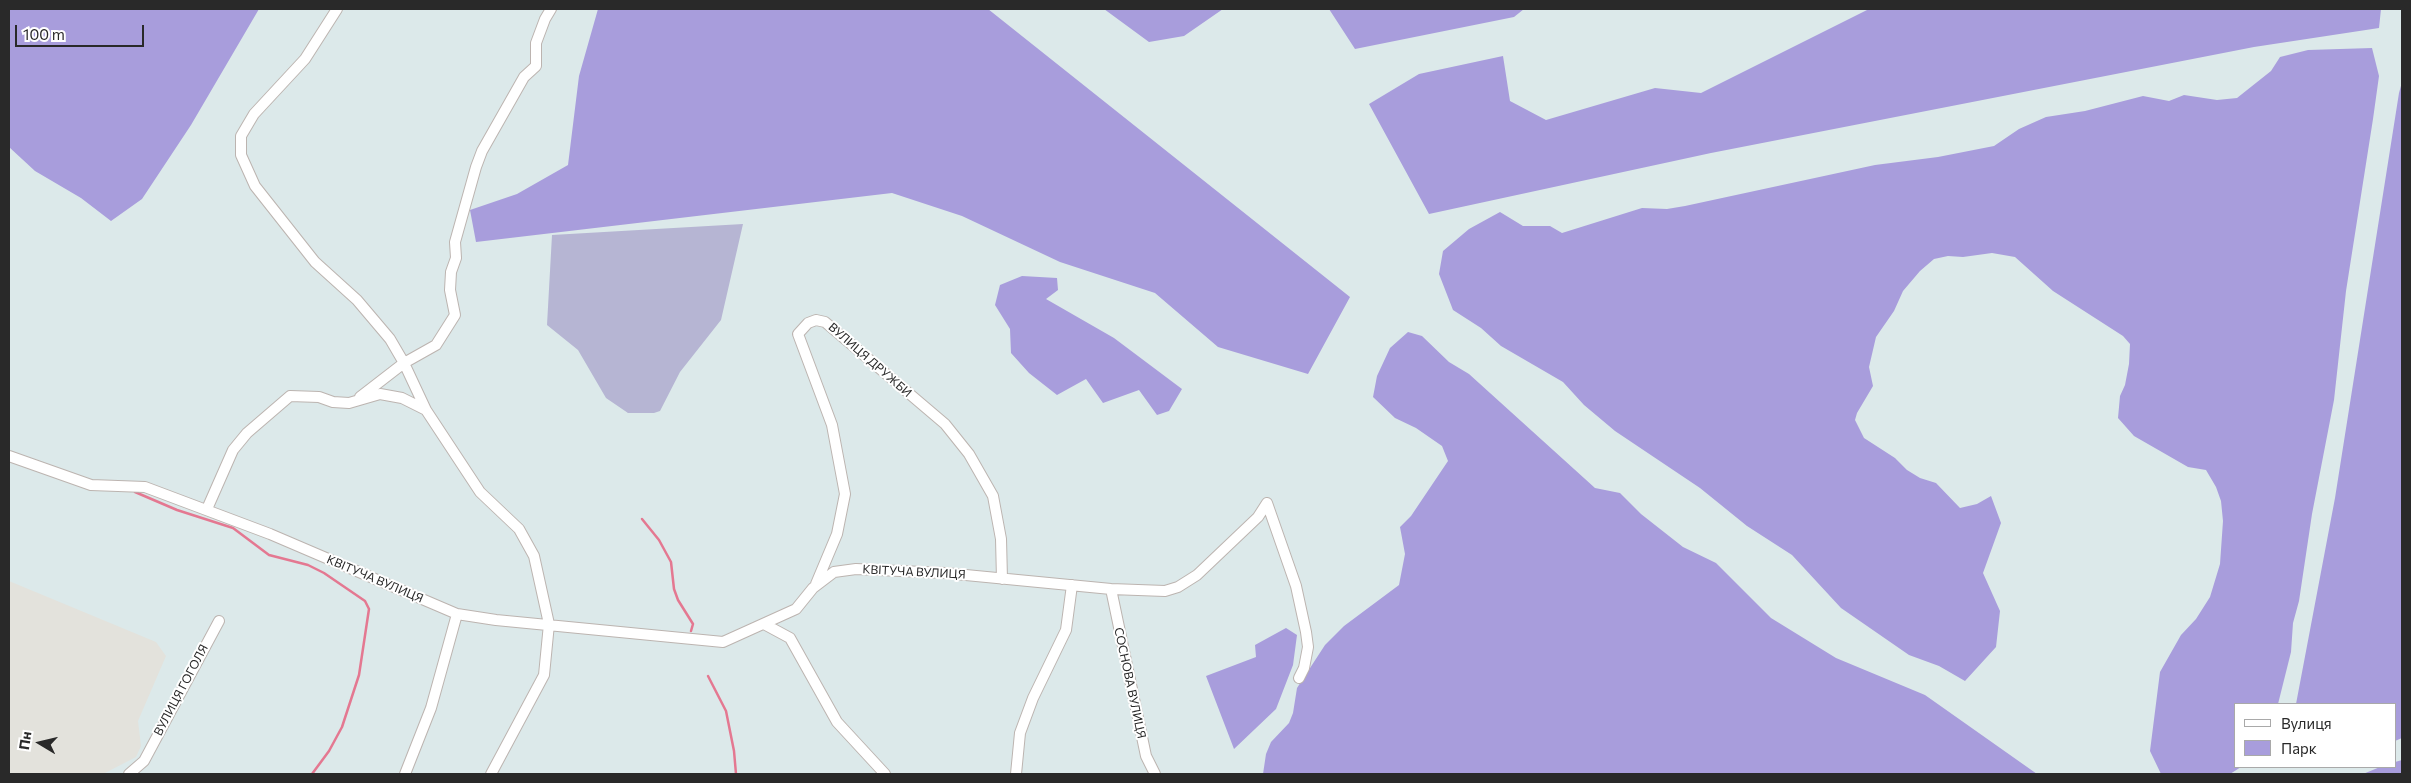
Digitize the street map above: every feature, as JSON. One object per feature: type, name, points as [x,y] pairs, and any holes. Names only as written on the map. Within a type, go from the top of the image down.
[{"type":"street","points":[[337,9],[305,59],[254,114],[241,136],[241,155],[255,186],[315,262],[357,300],[390,340],[404,362],[426,410],[480,492],[519,529],[534,556],[549,624],[544,675],[491,774]]},
{"type":"street","points":[[355,400],[381,383],[404,362],[436,345],[455,315],[450,290],[451,272],[456,258],[455,242],[482,151],[524,77],[536,66],[536,43],[544,20],[551,9]]},
{"type":"street","name":"ВУЛИЦЯ ДРУЖБИ","points":[[815,587],[838,534],[846,494],[832,426],[798,334],[808,322],[816,320],[825,322],[945,424],[969,454],[993,496],[1001,540],[1002,579]]},
{"type":"street","points":[[207,509],[233,450],[247,433],[290,396],[320,397],[333,402],[348,403],[380,394],[402,398],[426,410]]},
{"type":"street","name":"КВІТУЧА ВУЛИЦЯ","points":[[9,456],[91,485],[144,486],[207,509],[457,614],[723,642],[796,609],[815,587],[834,572],[856,569],[945,573],[1111,589],[1165,591],[1188,581],[1228,547],[1258,517],[1267,503],[1296,586],[1306,632],[1308,647],[1304,668],[1299,678]]},
{"type":"street","points":[[1016,774],[1020,733],[1033,698],[1066,630],[1072,585]]},
{"type":"street","name":"СОСНОВА ВУЛИЦЯ","points":[[1111,589],[1144,747],[1155,774]]},
{"type":"street","points":[[405,774],[430,708],[457,614]]},
{"type":"street","name":"ВУЛИЦЯ ГОГОЛЯ","points":[[129,774],[144,761],[219,620]]},
{"type":"street","points":[[764,624],[790,638],[837,722],[885,774]]},
{"type":"shaded area","points":[[743,224],[721,320],[680,372],[660,411],[654,413],[628,413],[606,398],[578,350],[547,325],[552,235]]},
{"type":"shaded area","points":[[9,581],[156,642],[166,656],[138,721],[141,746],[136,757],[103,774],[9,774]]},
{"type":"green space","points":[[9,9],[259,9],[191,125],[142,199],[111,221],[81,198],[35,171],[9,147]]},
{"type":"green space","points":[[598,9],[988,9],[1350,297],[1308,374],[1218,347],[1155,293],[1060,262],[962,216],[892,193],[476,242],[470,210],[517,194],[568,165],[579,76]]},
{"type":"green space","points":[[1104,9],[1223,9],[1184,36],[1149,42]]},
{"type":"green space","points":[[1329,9],[1524,9],[1514,17],[1355,49]]},
{"type":"green space","points":[[1869,9],[2381,9],[2379,28],[2254,47],[1711,153],[1429,214],[1369,104],[1419,74],[1503,56],[1510,101],[1546,120],[1655,88],[1701,93]]},
{"type":"green space","points":[[2372,48],[2379,76],[2346,291],[2334,400],[2312,514],[2299,601],[2293,623],[2291,652],[2278,703],[2234,703],[2234,768],[2239,768],[2230,774],[2161,774],[2150,751],[2160,672],[2181,635],[2196,619],[2210,597],[2220,564],[2223,521],[2221,501],[2216,487],[2206,470],[2188,467],[2134,436],[2118,418],[2120,396],[2125,385],[2129,364],[2130,344],[2123,336],[2053,291],[2015,257],[1992,253],[1963,257],[1948,256],[1934,259],[1920,271],[1903,291],[1894,311],[1876,337],[1869,367],[1873,386],[1857,413],[1855,420],[1864,438],[1895,458],[1907,470],[1920,478],[1936,483],[1960,508],[1977,504],[1991,496],[2001,523],[1983,573],[2000,611],[1996,647],[1965,681],[1939,666],[1909,655],[1841,608],[1792,555],[1747,526],[1700,488],[1615,431],[1584,405],[1563,382],[1501,346],[1481,328],[1453,310],[1439,274],[1443,251],[1469,229],[1500,212],[1523,226],[1550,226],[1562,233],[1642,208],[1667,209],[1685,206],[1875,165],[1938,157],[1994,146],[2019,129],[2046,117],[2085,111],[2143,96],[2169,101],[2184,95],[2217,100],[2237,98],[2271,71],[2280,57],[2308,50]]},
{"type":"green space","points":[[2402,82],[2402,738],[2396,741],[2396,703],[2296,703],[2335,498]]},
{"type":"green space","points":[[1022,276],[1057,278],[1058,290],[1046,299],[1114,338],[1182,389],[1169,411],[1157,415],[1139,390],[1103,403],[1086,379],[1057,395],[1029,373],[1011,353],[1010,329],[995,305],[1000,285]]},
{"type":"green space","points":[[1408,332],[1422,336],[1449,362],[1469,374],[1595,488],[1620,493],[1641,514],[1683,547],[1716,563],[1771,618],[1836,658],[1925,695],[2037,774],[1263,774],[1266,754],[1271,742],[1289,723],[1293,713],[1297,688],[1325,645],[1344,626],[1399,585],[1405,554],[1400,527],[1411,516],[1448,461],[1442,446],[1416,428],[1395,418],[1373,397],[1377,376],[1390,348]]},
{"type":"green space","points":[[1286,628],[1297,635],[1293,665],[1276,709],[1234,749],[1206,676],[1256,657],[1255,645]]},
{"type":"green space","points":[[2402,760],[2402,774],[2363,774],[2378,768],[2396,768],[2396,762]]},
{"type":"waterway","points":[[135,492],[177,510],[233,528],[269,555],[308,565],[324,573],[365,601],[369,609],[359,675],[342,727],[329,751],[312,774]]},
{"type":"waterway","points":[[642,519],[659,540],[671,562],[674,589],[678,600],[693,624],[691,631]]},
{"type":"waterway","points":[[708,676],[726,711],[734,751],[736,774]]}]
